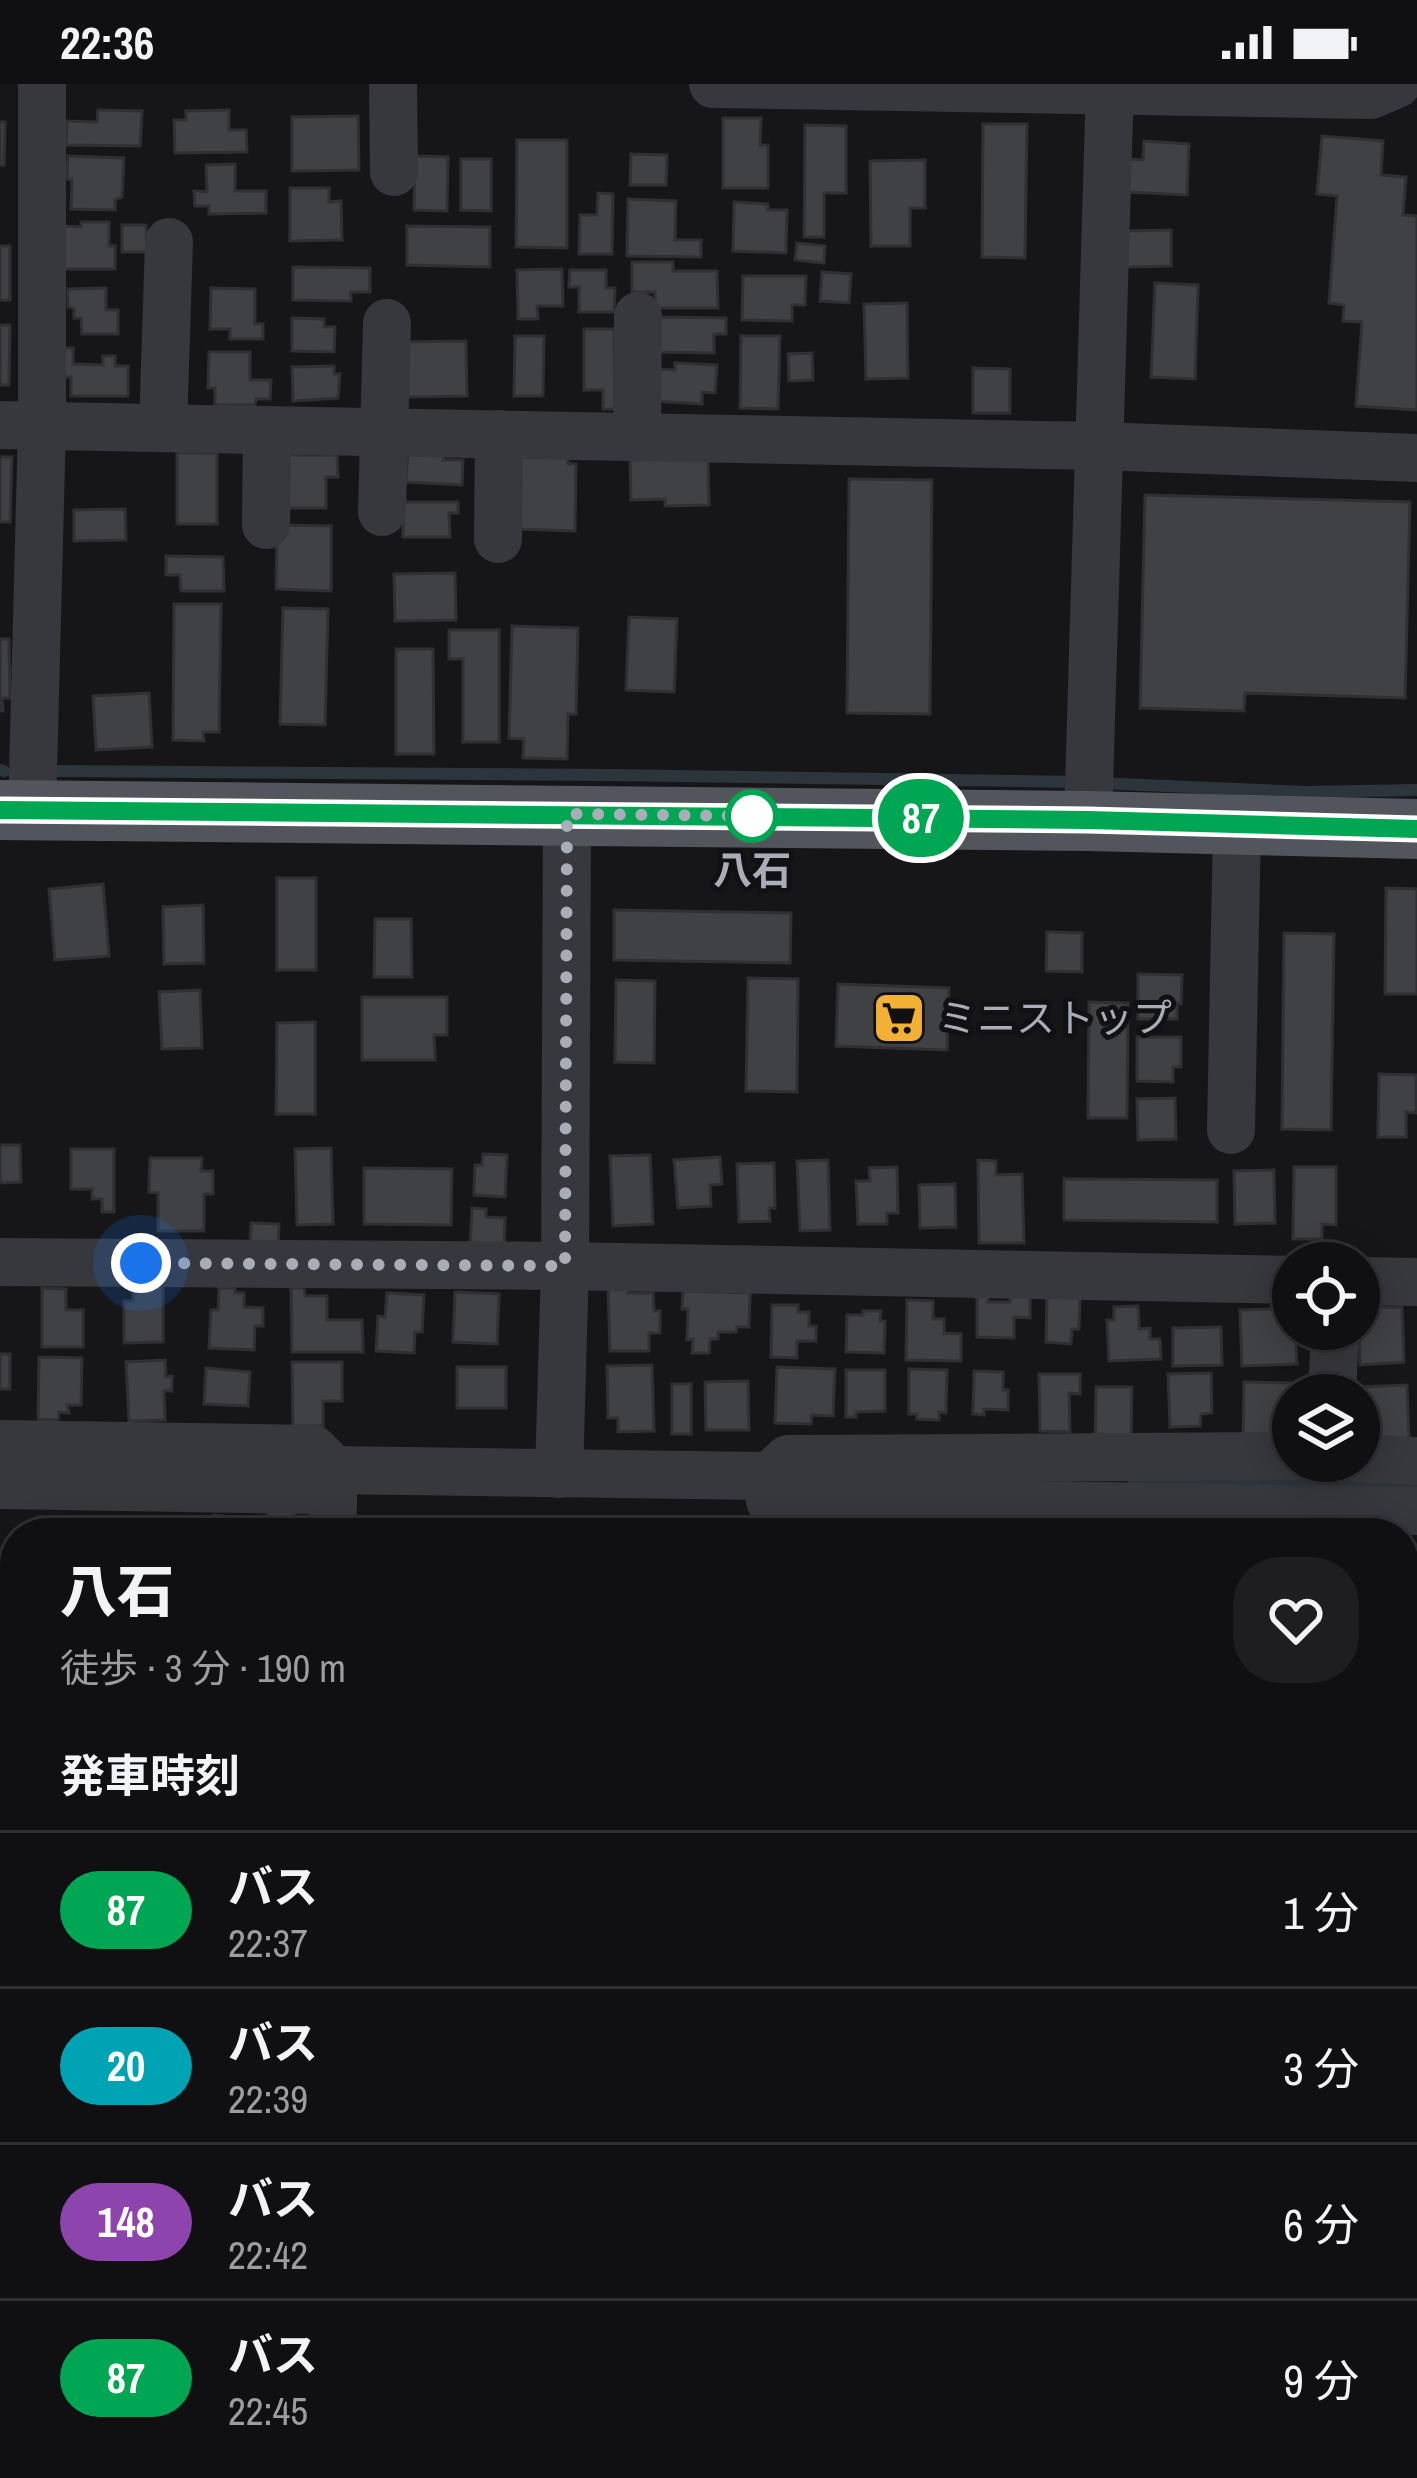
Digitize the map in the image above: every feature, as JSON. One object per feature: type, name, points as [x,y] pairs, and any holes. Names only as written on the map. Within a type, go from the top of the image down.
[{"type":"main road","points":[[16,810],[567,814],[1088,798],[1237,824],[1417,829]]},
{"type":"street","points":[[16,810],[21,198],[42,84]]},
{"type":"street","points":[[393,84],[394,172]]},
{"type":"street","points":[[713,84],[1110,86],[1371,95],[1397,84]]},
{"type":"street","points":[[1088,798],[1110,86]]},
{"type":"street","points":[[163,428],[169,242]]},
{"type":"street","points":[[637,437],[638,316]]},
{"type":"street","points":[[382,512],[387,323]]},
{"type":"street","points":[[21,426],[1099,446],[1417,458]]},
{"type":"street","points":[[266,525],[267,431]]},
{"type":"street","points":[[498,539],[500,434]]},
{"type":"street","points":[[559,1474],[567,814]]},
{"type":"street","points":[[1232,1130],[1237,824]]},
{"type":"street","points":[[0,1262],[565,1266],[1272,1280]]},
{"type":"street","points":[[1380,1281],[1417,1282]]},
{"type":"street","points":[[0,1444],[313,1449],[334,1470],[332,1518]]},
{"type":"street","points":[[770,1503],[788,1459],[1272,1456]]},
{"type":"street","points":[[1380,1459],[1417,1461]]},
{"type":"street","points":[[0,1485],[305,1490],[334,1470],[559,1474],[770,1503],[1417,1511]]},
{"type":"building","points":[[98,110],[142,111],[140,146],[66,145],[67,121],[97,122]]},
{"type":"building","points":[[229,110],[229,130],[246,130],[247,152],[175,153],[174,120],[186,120],[186,111]]},
{"type":"building","points":[[358,116],[359,170],[292,171],[292,117]]},
{"type":"building","points":[[723,118],[761,118],[760,145],[768,145],[768,188],[723,188]]},
{"type":"building","points":[[0,122],[5,122],[4,165],[0,165]]},
{"type":"building","points":[[983,124],[1027,124],[1025,258],[982,257]]},
{"type":"building","points":[[805,125],[846,126],[846,193],[824,193],[824,237],[804,237]]},
{"type":"building","points":[[1322,136],[1383,141],[1381,175],[1406,177],[1403,215],[1417,216],[1417,410],[1356,406],[1362,322],[1343,321],[1344,305],[1329,303],[1337,196],[1317,194]]},
{"type":"building","points":[[517,140],[567,140],[567,248],[516,247]]},
{"type":"building","points":[[1144,141],[1189,144],[1187,195],[1127,192],[1129,159],[1143,160]]},
{"type":"building","points":[[631,154],[667,155],[666,185],[630,185]]},
{"type":"building","points":[[68,156],[124,158],[122,197],[115,200],[115,210],[71,209]]},
{"type":"building","points":[[415,156],[448,157],[447,211],[414,210]]},
{"type":"building","points":[[461,159],[491,159],[491,211],[461,210]]},
{"type":"building","points":[[925,160],[925,208],[910,208],[910,246],[871,246],[870,161]]},
{"type":"building","points":[[235,164],[235,191],[266,191],[266,213],[209,214],[209,206],[195,206],[194,191],[207,192],[206,165]]},
{"type":"building","points":[[290,188],[329,188],[329,202],[341,201],[342,240],[290,241]]},
{"type":"building","points":[[598,193],[613,194],[612,254],[579,254],[580,215],[597,215]]},
{"type":"building","points":[[628,199],[676,201],[675,240],[701,240],[701,257],[627,256]]},
{"type":"building","points":[[734,202],[787,210],[786,253],[733,251]]},
{"type":"building","points":[[81,222],[109,222],[115,269],[64,269],[64,226],[81,227]]},
{"type":"building","points":[[122,225],[146,225],[147,252],[122,252]]},
{"type":"building","points":[[407,226],[490,227],[490,267],[407,265]]},
{"type":"building","points":[[1171,230],[1171,266],[1126,267],[1125,231]]},
{"type":"building","points":[[797,243],[825,246],[824,263],[795,260]]},
{"type":"building","points":[[0,246],[10,246],[10,300],[0,300]]},
{"type":"building","points":[[632,262],[673,262],[673,271],[717,271],[718,308],[655,308],[655,292],[632,292]]},
{"type":"building","points":[[293,267],[370,268],[370,292],[351,292],[351,301],[293,300]]},
{"type":"building","points":[[562,269],[563,306],[537,306],[538,319],[518,319],[517,270]]},
{"type":"building","points":[[570,270],[606,270],[606,288],[615,288],[614,312],[579,312],[579,287],[569,287]]},
{"type":"building","points":[[822,272],[851,274],[849,303],[820,301]]},
{"type":"building","points":[[743,276],[806,276],[805,305],[792,305],[792,321],[742,320]]},
{"type":"building","points":[[1155,283],[1198,285],[1195,379],[1151,377]]},
{"type":"building","points":[[106,288],[106,310],[118,310],[118,334],[82,334],[81,318],[74,318],[74,308],[68,307],[68,289]]},
{"type":"building","points":[[211,288],[255,289],[255,324],[263,324],[263,339],[230,339],[230,329],[210,329]]},
{"type":"building","points":[[907,303],[908,378],[866,379],[864,304]]},
{"type":"building","points":[[655,317],[726,318],[726,334],[714,334],[714,353],[655,352]]},
{"type":"building","points":[[292,318],[324,319],[324,327],[335,327],[334,352],[292,351]]},
{"type":"building","points":[[0,325],[10,325],[9,385],[0,385]]},
{"type":"building","points":[[584,329],[614,329],[615,409],[603,409],[603,390],[584,390]]},
{"type":"building","points":[[515,336],[544,336],[543,396],[514,396]]},
{"type":"building","points":[[741,336],[780,336],[778,409],[740,408]]},
{"type":"building","points":[[466,341],[467,396],[408,397],[404,342]]},
{"type":"building","points":[[61,348],[73,348],[73,364],[103,365],[103,356],[115,356],[115,366],[128,366],[128,396],[71,396],[71,377],[61,377]]},
{"type":"building","points":[[209,352],[250,352],[250,380],[271,380],[270,399],[256,399],[255,405],[215,405],[215,388],[208,388]]},
{"type":"building","points":[[812,353],[813,380],[789,381],[788,354]]},
{"type":"building","points":[[675,363],[717,365],[715,393],[702,392],[702,404],[653,401],[655,369],[675,370]]},
{"type":"building","points":[[334,366],[334,374],[340,374],[338,398],[293,401],[292,367]]},
{"type":"building","points":[[973,368],[1010,369],[1010,413],[973,413]]},
{"type":"building","points":[[408,447],[444,449],[443,460],[463,460],[462,485],[406,482]]},
{"type":"building","points":[[177,453],[217,453],[217,524],[177,524]]},
{"type":"building","points":[[519,453],[568,453],[568,464],[576,464],[575,531],[518,529]]},
{"type":"building","points":[[287,455],[337,455],[338,477],[326,477],[326,508],[287,508]]},
{"type":"building","points":[[0,457],[12,457],[10,522],[0,522]]},
{"type":"building","points":[[708,458],[709,505],[665,506],[665,499],[631,500],[630,460]]},
{"type":"building","points":[[849,479],[932,480],[930,714],[847,713]]},
{"type":"building","points":[[1145,495],[1410,502],[1405,698],[1245,693],[1244,711],[1140,708]]},
{"type":"building","points":[[403,502],[458,502],[458,513],[449,513],[450,537],[403,537]]},
{"type":"building","points":[[125,509],[126,540],[74,541],[74,510]]},
{"type":"building","points":[[277,525],[331,526],[331,591],[276,589]]},
{"type":"building","points":[[166,556],[223,557],[224,591],[181,591],[180,575],[166,575]]},
{"type":"building","points":[[455,573],[456,620],[395,621],[394,574]]},
{"type":"building","points":[[174,604],[221,604],[219,732],[203,732],[204,741],[173,740]]},
{"type":"building","points":[[283,608],[328,609],[325,725],[280,724]]},
{"type":"building","points":[[629,617],[677,619],[674,692],[626,690]]},
{"type":"building","points":[[512,626],[578,628],[576,714],[568,714],[567,759],[523,758],[524,739],[509,738]]},
{"type":"building","points":[[449,630],[499,630],[499,742],[463,742],[463,659],[449,659]]},
{"type":"building","points":[[0,639],[9,639],[10,698],[2,698],[3,711],[0,711]]},
{"type":"building","points":[[396,649],[433,649],[434,754],[396,754]]},
{"type":"building","points":[[149,693],[152,747],[96,750],[93,696]]},
{"type":"building","points":[[277,878],[316,878],[316,970],[277,970]]},
{"type":"building","points":[[103,884],[109,956],[55,960],[49,889]]},
{"type":"building","points":[[1386,888],[1417,889],[1417,994],[1385,994]]},
{"type":"building","points":[[203,905],[204,963],[164,964],[163,907]]},
{"type":"building","points":[[614,910],[791,913],[790,963],[614,960]]},
{"type":"building","points":[[375,919],[411,919],[412,977],[374,977]]},
{"type":"building","points":[[1047,932],[1082,933],[1082,972],[1046,971]]},
{"type":"building","points":[[1284,933],[1334,934],[1331,1130],[1282,1129]]},
{"type":"building","points":[[1138,974],[1182,975],[1177,1019],[1138,1019]]},
{"type":"building","points":[[748,978],[798,979],[797,1092],[746,1091]]},
{"type":"building","points":[[616,980],[655,981],[654,1063],[615,1062]]},
{"type":"building","points":[[838,984],[949,988],[947,1050],[836,1046]]},
{"type":"building","points":[[200,990],[202,1048],[162,1049],[159,992]]},
{"type":"building","points":[[362,997],[447,997],[447,1035],[434,1035],[435,1060],[362,1060]]},
{"type":"building","points":[[1089,1002],[1128,1003],[1127,1118],[1088,1118]]},
{"type":"building","points":[[315,1022],[315,1114],[276,1114],[277,1023]]},
{"type":"building","points":[[1137,1037],[1181,1037],[1181,1067],[1173,1067],[1173,1082],[1137,1081]]},
{"type":"building","points":[[1379,1074],[1416,1075],[1416,1113],[1406,1112],[1406,1137],[1378,1137]]},
{"type":"building","points":[[1175,1098],[1176,1139],[1138,1140],[1137,1099]]},
{"type":"building","points":[[0,1145],[20,1145],[21,1182],[0,1183]]},
{"type":"building","points":[[331,1148],[333,1224],[297,1225],[295,1149]]},
{"type":"building","points":[[71,1149],[114,1149],[114,1212],[102,1212],[102,1199],[92,1199],[92,1189],[71,1189]]},
{"type":"building","points":[[483,1154],[507,1155],[505,1197],[474,1195],[475,1165],[482,1165]]},
{"type":"building","points":[[650,1155],[653,1224],[613,1226],[610,1156]]},
{"type":"building","points":[[720,1157],[722,1184],[710,1185],[711,1206],[678,1208],[674,1160]]},
{"type":"building","points":[[150,1158],[202,1158],[201,1171],[213,1171],[213,1194],[204,1194],[204,1231],[158,1231],[158,1193],[149,1192]]},
{"type":"building","points":[[828,1160],[830,1230],[800,1231],[797,1161]]},
{"type":"building","points":[[978,1160],[996,1161],[996,1175],[1022,1174],[1024,1243],[979,1243]]},
{"type":"building","points":[[774,1163],[775,1208],[769,1208],[770,1221],[739,1222],[737,1164]]},
{"type":"building","points":[[897,1167],[898,1213],[887,1213],[887,1224],[858,1224],[856,1181],[870,1181],[869,1168]]},
{"type":"building","points":[[1294,1167],[1336,1167],[1336,1225],[1322,1224],[1322,1239],[1293,1239]]},
{"type":"building","points":[[364,1168],[452,1169],[451,1225],[364,1224]]},
{"type":"building","points":[[1274,1170],[1275,1223],[1235,1224],[1234,1171]]},
{"type":"building","points":[[1064,1179],[1217,1180],[1217,1222],[1064,1220]]},
{"type":"building","points":[[955,1184],[956,1227],[920,1228],[919,1185]]},
{"type":"building","points":[[472,1208],[486,1209],[486,1217],[505,1218],[504,1250],[470,1249]]},
{"type":"building","points":[[251,1223],[279,1224],[278,1247],[250,1245]]},
{"type":"building","points":[[163,1285],[163,1342],[124,1343],[124,1301],[133,1301],[133,1286]]},
{"type":"building","points":[[628,1287],[628,1293],[653,1293],[654,1311],[660,1311],[660,1333],[649,1333],[649,1351],[610,1351],[608,1288]]},
{"type":"building","points":[[42,1288],[66,1289],[66,1310],[83,1310],[83,1347],[42,1347]]},
{"type":"building","points":[[219,1288],[244,1293],[244,1307],[263,1308],[263,1326],[255,1326],[254,1350],[209,1348],[211,1310],[218,1310]]},
{"type":"building","points":[[291,1288],[304,1288],[305,1296],[327,1296],[327,1320],[362,1320],[363,1352],[292,1352]]},
{"type":"building","points":[[683,1291],[750,1293],[749,1327],[718,1332],[718,1339],[710,1339],[709,1353],[692,1353]]},
{"type":"building","points":[[455,1292],[499,1294],[497,1344],[453,1342]]},
{"type":"building","points":[[1047,1292],[1080,1297],[1079,1329],[1072,1329],[1071,1344],[1046,1342]]},
{"type":"building","points":[[387,1293],[424,1295],[422,1332],[415,1332],[414,1353],[376,1351],[378,1316],[385,1317]]},
{"type":"building","points":[[977,1295],[988,1295],[988,1302],[1010,1302],[1010,1295],[1030,1295],[1030,1318],[1014,1317],[1014,1338],[977,1337]]},
{"type":"building","points":[[907,1300],[933,1301],[933,1319],[944,1319],[944,1333],[961,1334],[961,1361],[906,1360]]},
{"type":"building","points":[[772,1305],[798,1305],[798,1312],[809,1312],[809,1326],[816,1326],[816,1341],[797,1341],[797,1358],[771,1357]]},
{"type":"building","points":[[1138,1306],[1139,1329],[1150,1328],[1150,1339],[1160,1339],[1161,1359],[1109,1361],[1107,1320],[1114,1320],[1114,1307]]},
{"type":"building","points":[[1402,1307],[1404,1362],[1360,1365],[1360,1350],[1380,1350],[1380,1308]]},
{"type":"building","points":[[1272,1309],[1272,1350],[1296,1350],[1297,1364],[1242,1366],[1240,1310]]},
{"type":"building","points":[[863,1311],[881,1311],[884,1353],[846,1352],[847,1315],[863,1315]]},
{"type":"building","points":[[1221,1327],[1222,1365],[1173,1366],[1173,1328]]},
{"type":"building","points":[[0,1354],[10,1354],[10,1389],[0,1389]]},
{"type":"building","points":[[39,1357],[82,1358],[81,1405],[67,1405],[69,1413],[59,1412],[58,1420],[38,1419]]},
{"type":"building","points":[[165,1360],[172,1391],[164,1391],[165,1420],[129,1421],[126,1362]]},
{"type":"building","points":[[292,1362],[342,1362],[342,1401],[323,1401],[323,1426],[293,1426]]},
{"type":"building","points":[[652,1365],[654,1431],[618,1432],[618,1418],[608,1418],[607,1366]]},
{"type":"building","points":[[457,1367],[506,1367],[506,1408],[457,1408]]},
{"type":"building","points":[[777,1367],[835,1369],[833,1416],[812,1415],[811,1424],[775,1423]]},
{"type":"building","points":[[206,1368],[250,1372],[248,1406],[204,1404]]},
{"type":"building","points":[[909,1369],[947,1370],[946,1413],[939,1412],[939,1420],[909,1414]]},
{"type":"building","points":[[846,1370],[885,1370],[885,1411],[846,1417]]},
{"type":"building","points":[[974,1371],[1003,1372],[1008,1410],[984,1409],[984,1415],[973,1414]]},
{"type":"building","points":[[1211,1373],[1212,1413],[1201,1414],[1200,1426],[1170,1427],[1168,1374]]},
{"type":"building","points":[[1039,1374],[1080,1374],[1080,1394],[1069,1393],[1070,1432],[1040,1431]]},
{"type":"building","points":[[748,1381],[749,1430],[706,1430],[705,1382]]},
{"type":"building","points":[[1244,1382],[1272,1383],[1272,1440],[1243,1440]]},
{"type":"building","points":[[672,1384],[691,1384],[691,1434],[672,1434]]},
{"type":"building","points":[[1407,1385],[1409,1439],[1380,1440],[1380,1386]]},
{"type":"building","points":[[1096,1387],[1132,1387],[1131,1444],[1095,1444]]},
{"type":"building","points":[[294,1511],[294,1518],[267,1518],[267,1512]]},
{"type":"waterway","points":[[0,770],[4,771]]},
{"type":"waterway","points":[[58,771],[1077,782]]},
{"type":"waterway","points":[[1097,783],[1306,792],[1417,790]]},
{"type":"waterway","points":[[1134,1481],[1417,1485]]},
{"type":"bus line","name":"87","points":[[0,810],[1088,820],[1417,829]]},
{"type":"place","name":"八石","points":[[752,816]]},
{"type":"place","name":"ミニストップ","points":[[899,1018]]},
{"type":"route","points":[[141,1263],[565,1266],[567,814],[756,816],[752,816]]}]
